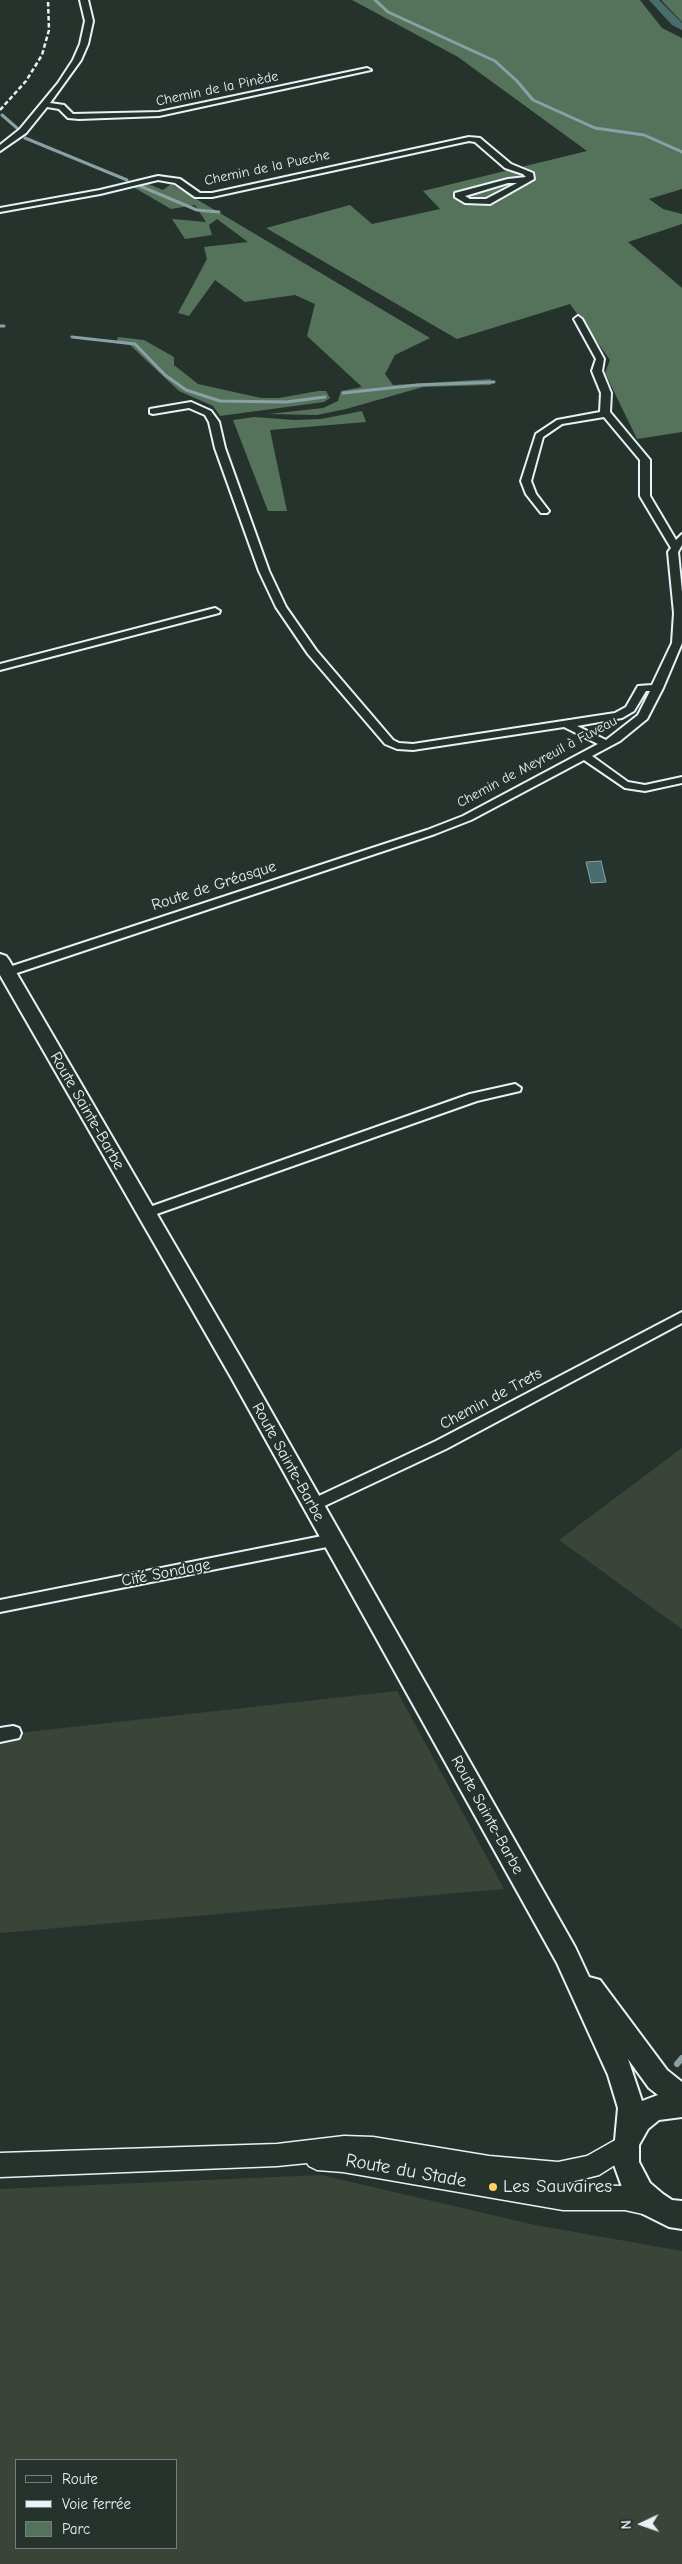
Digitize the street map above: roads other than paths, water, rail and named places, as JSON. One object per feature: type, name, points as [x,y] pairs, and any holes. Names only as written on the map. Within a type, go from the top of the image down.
[{"type":"main road","name":"Route Sainte-Barbe","points":[[2,969],[146,1213],[566,1955],[621,2073],[631,2108],[626,2162],[631,2178],[640,2192],[653,2204]]},
{"type":"main road","name":"Route Sainte-Barbe","points":[[566,1955],[652,2072],[682,2098]]},
{"type":"main road","points":[[628,2139],[638,2120],[650,2111],[664,2105],[682,2104]]},
{"type":"main road","points":[[653,2204],[669,2213],[682,2215]]},
{"type":"street","points":[[0,149],[23,131],[68,76],[83,46],[89,22],[84,0]]},
{"type":"street","name":"Chemin de la Pinède","points":[[45,104],[61,107],[71,116],[79,117],[159,114],[367,70]]},
{"type":"street","name":"Chemin de la Pueche","points":[[0,210],[100,192],[158,178],[177,182],[198,196],[207,196],[470,139],[477,140],[508,166],[526,172],[530,175],[530,179]]},
{"type":"street","points":[[530,179],[487,202],[468,201],[458,195],[508,181],[530,179]]},
{"type":"street","points":[[578,319],[600,359],[597,371],[606,393],[605,414],[645,460],[645,496],[675,547],[682,537]]},
{"type":"street","points":[[153,411],[184,405],[199,408],[208,413],[214,422],[220,448],[264,571],[281,607],[312,652],[389,742],[397,746],[413,747],[567,725],[622,714],[630,709],[642,688],[658,688]]},
{"type":"street","points":[[544,511],[531,494],[526,481],[539,436],[551,426],[560,422],[605,414]]},
{"type":"street","name":"Chemin de Meyreuil à Fuveau","points":[[431,832],[467,818],[585,756],[630,729],[643,717],[678,643],[679,613],[673,562],[675,547]]},
{"type":"street","points":[[0,667],[92,645],[111,637],[215,611]]},
{"type":"street","points":[[567,725],[606,744]]},
{"type":"street","points":[[585,756],[626,785],[645,788],[682,780]]},
{"type":"street","name":"Route de Gréasque","points":[[2,969],[431,832]]},
{"type":"street","points":[[146,1213],[476,1097],[515,1088]]},
{"type":"street","name":"Chemin de Trets","points":[[313,1505],[441,1446],[682,1317]]},
{"type":"street","name":"Cité Sondage","points":[[0,1606],[332,1540]]},
{"type":"street","name":"Route du Stade","points":[[0,2165],[277,2155],[344,2147],[373,2148],[489,2168],[558,2174],[591,2167],[628,2139]]},
{"type":"street","name":"Route du Stade","points":[[277,2155],[342,2160],[564,2198],[626,2198],[653,2204]]},
{"type":"water","points":[[601,861],[606,882],[591,883],[586,862]]},
{"type":"waterway","points":[[375,0],[388,12],[495,61],[517,81],[533,100],[595,128],[644,135],[682,152]]},
{"type":"waterway","points":[[654,0],[675,23],[682,27]]},
{"type":"waterway","points":[[2,115],[17,128]]},
{"type":"waterway","points":[[25,138],[127,180]]},
{"type":"waterway","points":[[140,186],[197,210],[219,212]]},
{"type":"waterway","points":[[72,337],[135,344],[165,375],[186,390],[220,401],[286,402],[325,397]]},
{"type":"waterway","points":[[343,393],[418,385],[494,382]]},
{"type":"waterway","points":[[677,2064],[682,2058]]},
{"type":"railway","points":[[0,110],[26,81],[42,55],[49,30],[48,0]]},
{"type":"place","name":"Les Sauvaires","points":[[493,2187]]}]
